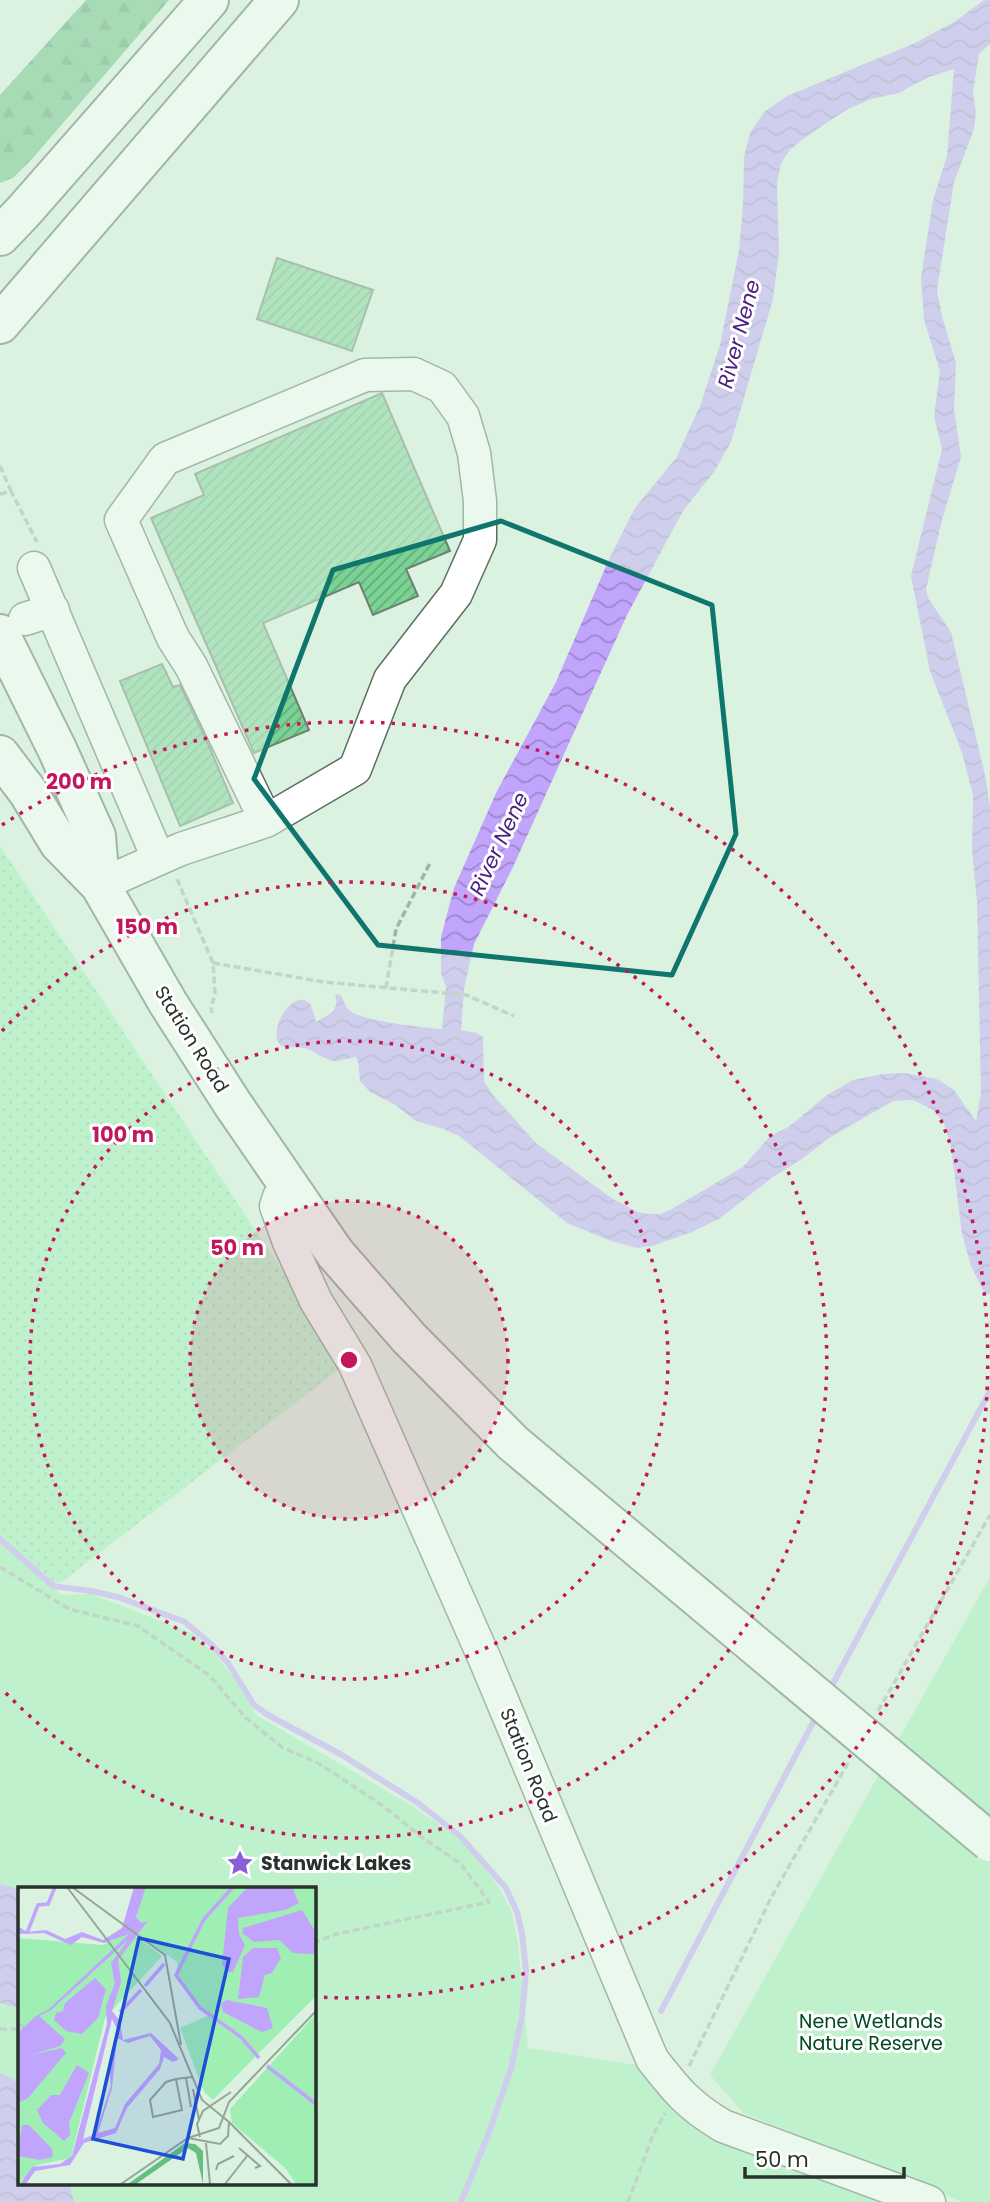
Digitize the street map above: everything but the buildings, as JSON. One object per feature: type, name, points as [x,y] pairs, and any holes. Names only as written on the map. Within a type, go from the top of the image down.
[{"type":"highway","points":[[0,236],[209,0]]},
{"type":"highway","points":[[0,324],[279,0]]},
{"type":"highway","name":"Station Road","points":[[26,621],[57,749],[96,836],[100,884]]},
{"type":"highway","name":"Station Road","points":[[0,755],[28,792],[59,843],[100,884],[168,1003],[335,1253],[410,1338],[513,1443],[990,1842]]},
{"type":"street","points":[[100,884],[158,858],[266,821],[355,769],[390,679],[456,594],[480,540],[480,501],[474,453],[463,416],[442,387],[414,374],[365,375],[164,459],[121,520],[173,638],[191,666],[266,821]]},
{"type":"street","points":[[34,568],[26,621],[158,858]]},
{"type":"street","name":"Station Road","points":[[291,1189],[279,1197],[276,1206],[289,1242],[316,1301],[360,1378],[486,1662],[652,2059],[676,2092],[700,2112],[723,2126],[929,2202]]},
{"type":"path","points":[[0,466],[11,491]]},
{"type":"path","points":[[386,988],[396,929],[430,863]]},
{"type":"path","points":[[213,962],[324,982],[466,995],[514,1016]]},
{"type":"path","points":[[877,1713],[990,1515]]},
{"type":"path","points":[[0,1567],[69,1608],[138,1626],[210,1676],[244,1717],[283,1748],[317,1763],[371,1798],[461,1864],[489,1902],[337,1934],[315,1942]]},
{"type":"path","points":[[628,2202],[653,2135],[772,1896],[851,1759]]},
{"type":"path","points":[[0,2029],[18,2029]]},
{"type":"highlighted area","points":[[501,521],[712,605],[736,834],[672,975],[378,945],[254,779],[333,570]]},
{"type":"green space","points":[[86,0],[169,0],[32,159],[13,178],[0,183],[0,95]]},
{"type":"green space","points":[[0,846],[345,1365],[64,1580],[44,1587],[0,1556]]},
{"type":"green space","name":"Stanwick Lakes","points":[[0,1539],[62,1595],[91,1594],[192,1633],[215,1654],[234,1678],[256,1715],[414,1807],[455,1836],[473,1853],[497,1885],[511,1910],[518,1943],[528,2048],[643,2066],[665,2101],[706,2136],[891,2202],[0,2202]]},
{"type":"green space","name":"Nene Wetlands Nature Reserve","points":[[990,1577],[990,2202],[962,2202],[743,2113],[710,2075]]},
{"type":"water","name":"River Nene","points":[[984,0],[990,0],[990,44],[979,54],[973,92],[976,112],[974,129],[954,182],[937,290],[956,363],[954,409],[961,457],[942,520],[926,589],[928,598],[951,632],[990,806],[990,1295],[984,1292],[971,1266],[962,1234],[951,1147],[944,1124],[933,1110],[913,1100],[893,1101],[829,1138],[719,1219],[692,1232],[652,1246],[637,1248],[611,1241],[567,1223],[459,1136],[416,1121],[394,1104],[370,1092],[360,1081],[356,1057],[334,1061],[304,1048],[284,1047],[276,1033],[282,1015],[294,1002],[308,1002],[316,1022],[335,1008],[335,994],[341,995],[351,1011],[361,1016],[396,1024],[442,1029],[446,987],[441,973],[441,937],[454,888],[497,791],[556,682],[610,557],[635,508],[676,458],[700,406],[720,345],[739,250],[744,157],[750,133],[764,112],[787,96],[915,43],[954,22]],"holes":[[[954,69],[947,156],[933,200],[921,278],[924,320],[940,371],[934,416],[942,449],[911,576],[930,671],[962,753],[973,795],[972,851],[977,902],[981,1093],[976,1121],[954,1090],[937,1079],[905,1073],[853,1080],[827,1095],[787,1128],[770,1136],[743,1167],[670,1210],[660,1214],[638,1212],[613,1199],[536,1143],[492,1094],[484,1081],[483,1037],[461,1030],[464,989],[474,944],[513,867],[627,615],[683,511],[714,472],[731,442],[773,299],[779,253],[777,183],[781,163],[790,150],[804,138],[846,110],[871,99],[899,93],[926,78]]]},
{"type":"water","points":[[0,1884],[18,1889],[18,2008],[0,2003]]},
{"type":"water","points":[[0,2073],[18,2082],[18,2184],[69,2184],[74,2202],[0,2202]]},
{"type":"waterway","points":[[829,1691],[990,1391]]},
{"type":"waterway","points":[[0,1539],[53,1586],[118,1597],[185,1622],[228,1663],[254,1705],[342,1755],[418,1803],[460,1836],[506,1888],[517,1912],[522,1934],[526,1970],[522,2017],[511,2069],[461,2202]]},
{"type":"waterway","points":[[661,2011],[818,1713]]},
{"type":"place","name":"Stanwick Lakes","points":[[240,1863]]}]
